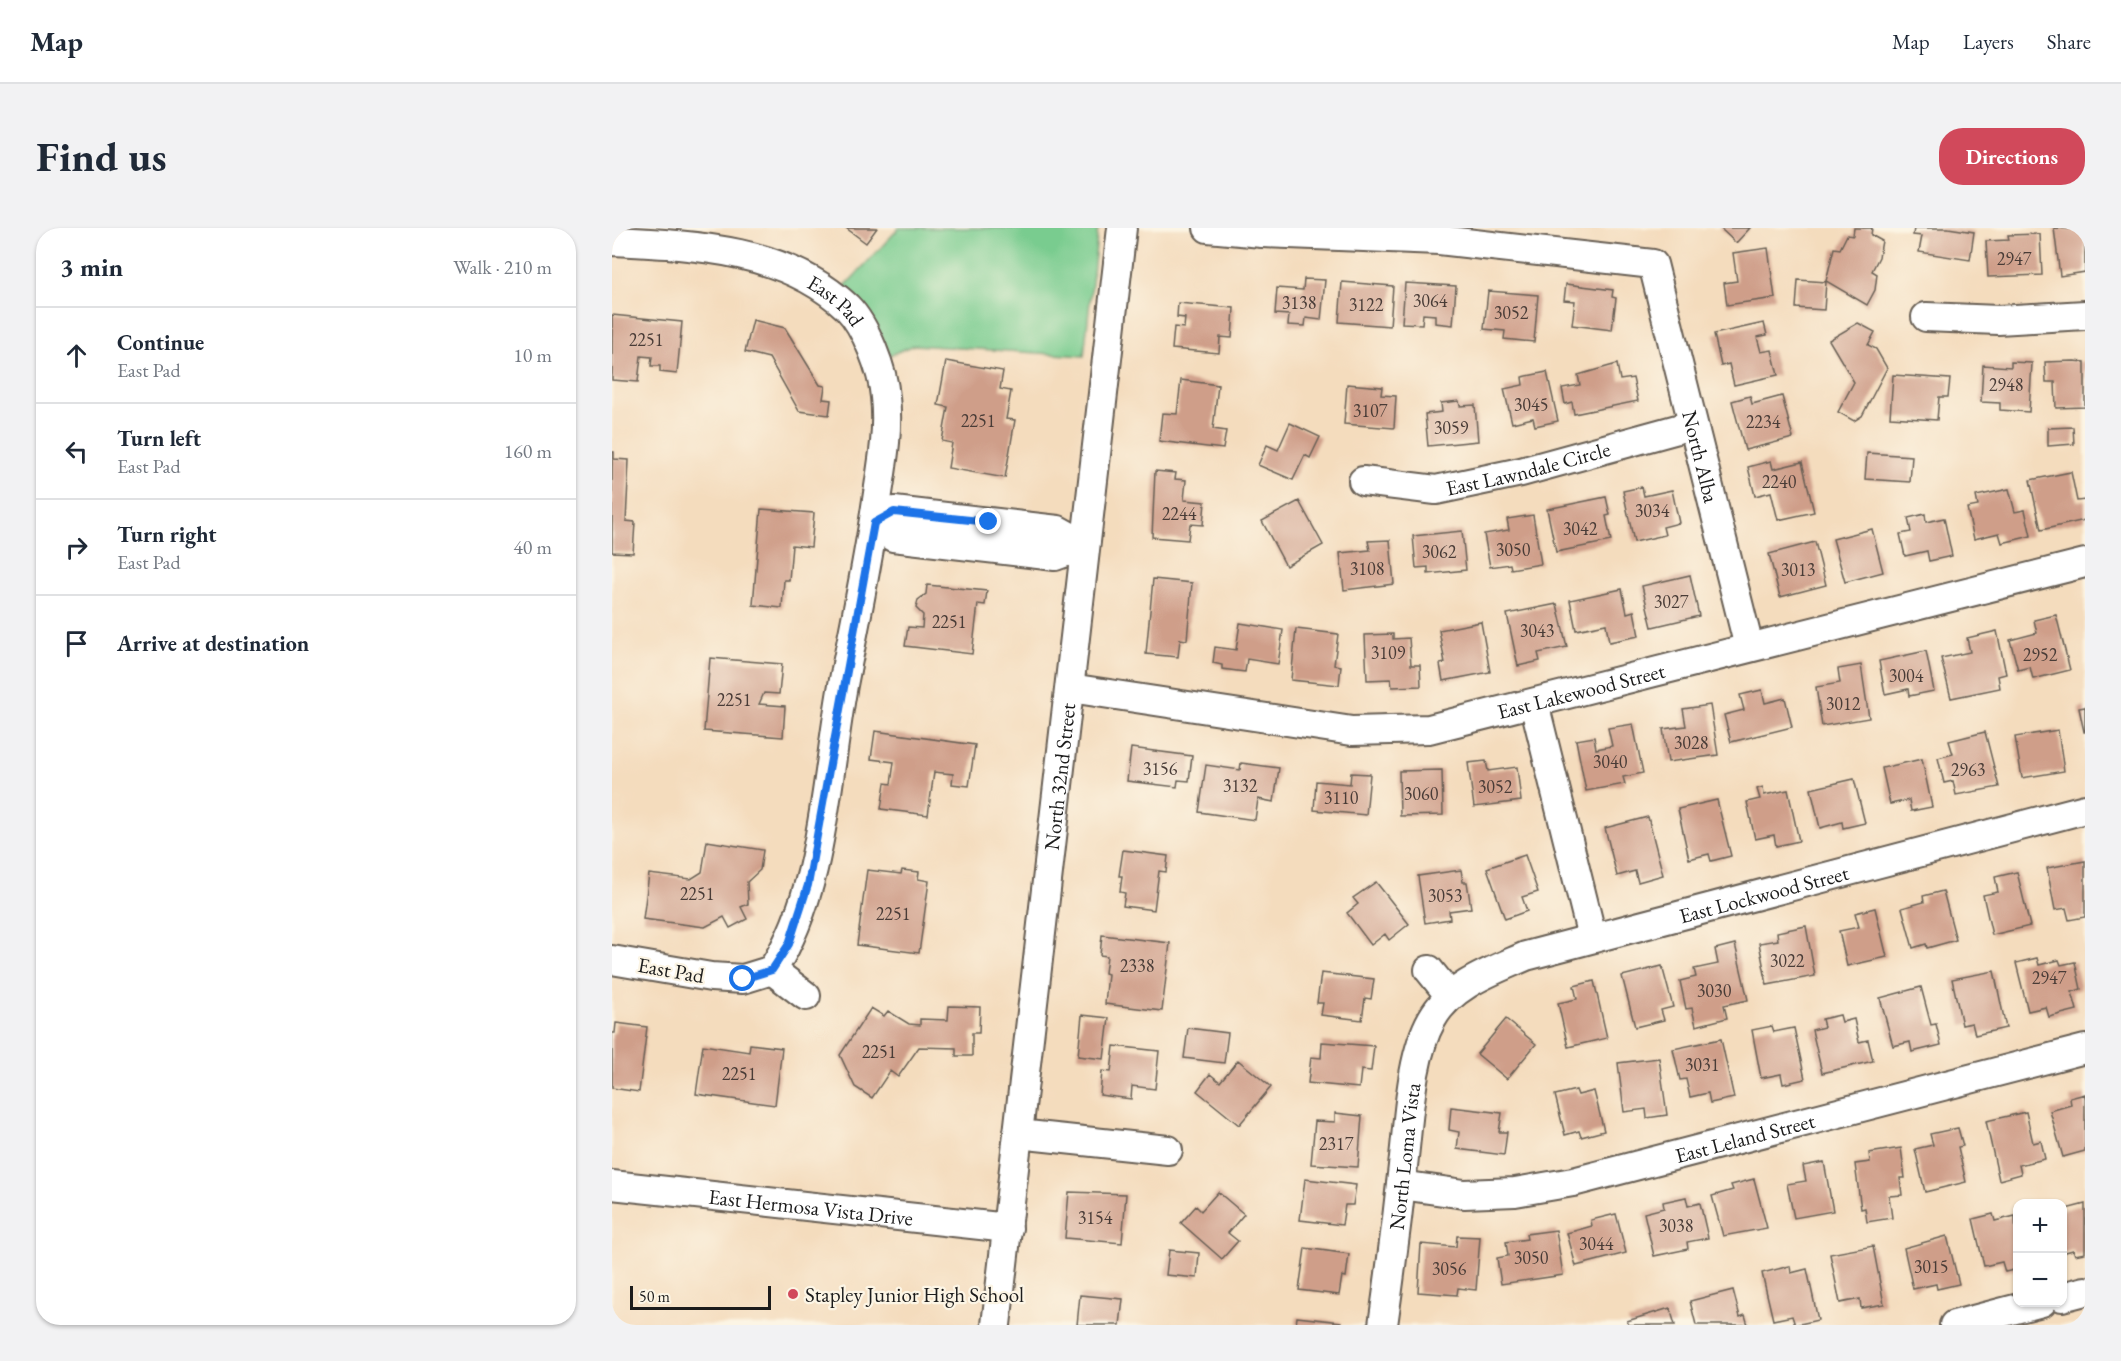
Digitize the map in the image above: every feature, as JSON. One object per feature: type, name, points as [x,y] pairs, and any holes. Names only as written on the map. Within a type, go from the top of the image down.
[{"type":"street","name":"North 32nd Street","points":[[996,1325],[1122,228]]},
{"type":"street","name":"North Alba","points":[[1208,228],[1262,233],[1439,240],[1653,264],[1749,647]]},
{"type":"street","name":"East Pad","points":[[612,241],[662,243],[747,254],[806,278],[848,308],[876,353],[885,397],[885,452],[874,523],[808,885],[789,944],[772,970],[743,979],[711,977],[612,960]]},
{"type":"street","points":[[1926,316],[1998,320],[2085,315]]},
{"type":"street","name":"East Lawndale Circle","points":[[1363,481],[1436,490],[1521,472],[1692,425]]},
{"type":"street","points":[[874,523],[893,537],[1055,556],[1085,545]]},
{"type":"street","name":"East Lakewood Street","points":[[1070,687],[1352,731],[1429,729],[2085,563]]},
{"type":"street","points":[[1534,703],[1592,937]]},
{"type":"street","name":"East Lockwood Street","points":[[1450,996],[1478,977],[1526,957],[1592,937],[2085,809]]},
{"type":"street","points":[[772,970],[806,996]]},
{"type":"street","points":[[1429,970],[1450,996]]},
{"type":"street","name":"North Loma Vista","points":[[1383,1325],[1411,1098],[1420,1050],[1432,1018],[1450,996]]},
{"type":"street","name":"East Leland Street","points":[[1401,1185],[1464,1194],[1515,1192],[1573,1182],[2085,1049]]},
{"type":"street","points":[[1018,1134],[1168,1150]]},
{"type":"street","name":"East Hermosa Vista Drive","points":[[612,1185],[1008,1228]]},
{"type":"street","points":[[2067,1296],[2085,1291]]},
{"type":"street","points":[[1954,1325],[2023,1307]]},
{"type":"green space","points":[[899,228],[1098,228],[1084,356],[914,345],[890,355],[877,327],[845,286]]},
{"type":"building","points":[[846,228],[877,228],[866,243]]},
{"type":"building","points":[[1720,228],[1750,228],[1736,243]]},
{"type":"building","points":[[1854,228],[1872,228],[1871,235],[1882,241],[1879,257],[1872,271],[1877,274],[1875,290],[1867,305],[1826,281],[1834,248],[1840,249],[1847,235],[1853,236]]},
{"type":"building","points":[[1914,228],[1948,228],[1974,232],[1970,260],[1919,252],[1922,236],[1913,235]]},
{"type":"building","points":[[2054,228],[2085,230],[2085,272],[2060,276]]},
{"type":"building","points":[[2040,234],[2042,275],[1988,277],[1986,241],[2009,240],[2008,235]]},
{"type":"building","points":[[1768,248],[1775,298],[1727,305],[1724,283],[1737,281],[1733,253]]},
{"type":"building","points":[[1304,279],[1325,280],[1321,320],[1306,318],[1305,326],[1288,325],[1289,315],[1275,314],[1277,288],[1303,290]]},
{"type":"building","points":[[1798,280],[1826,282],[1824,310],[1796,308]]},
{"type":"building","points":[[1342,282],[1393,286],[1390,326],[1339,322]]},
{"type":"building","points":[[1405,283],[1456,286],[1453,325],[1435,323],[1435,315],[1423,314],[1422,324],[1402,323]]},
{"type":"building","points":[[1566,284],[1613,290],[1612,297],[1616,298],[1612,330],[1572,325],[1575,301],[1564,300]]},
{"type":"building","points":[[1488,291],[1538,295],[1534,342],[1504,339],[1505,331],[1484,329]]},
{"type":"building","points":[[1178,303],[1234,308],[1232,338],[1220,337],[1219,353],[1172,349],[1174,327],[1184,328],[1185,318],[1177,317]]},
{"type":"building","points":[[612,315],[682,322],[677,374],[660,372],[660,366],[651,366],[652,357],[641,356],[638,382],[612,380]]},
{"type":"building","points":[[753,320],[785,328],[820,385],[825,386],[823,399],[831,400],[829,415],[799,411],[769,358],[745,352]]},
{"type":"building","points":[[1764,323],[1767,335],[1757,337],[1761,352],[1772,350],[1778,375],[1734,385],[1729,364],[1721,366],[1714,334]]},
{"type":"building","points":[[1858,323],[1875,332],[1868,345],[1876,349],[1887,368],[1862,416],[1854,421],[1838,412],[1854,382],[1829,340]]},
{"type":"building","points":[[946,361],[1003,371],[1000,389],[1011,391],[1006,419],[1015,420],[1005,478],[948,468],[952,443],[942,441],[948,407],[938,405]]},
{"type":"building","points":[[2011,362],[2032,363],[2029,412],[2000,410],[2000,403],[1981,402],[1983,365],[2011,367]]},
{"type":"building","points":[[2045,362],[2085,362],[2085,407],[2056,408],[2055,382],[2046,382]]},
{"type":"building","points":[[1617,364],[1620,380],[1633,378],[1638,401],[1574,414],[1572,402],[1565,404],[1562,388],[1580,385],[1578,375]]},
{"type":"building","points":[[1547,372],[1558,421],[1535,426],[1533,418],[1512,423],[1504,389],[1523,385],[1522,377]]},
{"type":"building","points":[[1893,375],[1950,379],[1948,397],[1939,397],[1937,420],[1890,417]]},
{"type":"building","points":[[1181,380],[1218,385],[1213,429],[1226,431],[1223,449],[1159,441],[1162,413],[1177,414]]},
{"type":"building","points":[[1347,384],[1382,387],[1381,395],[1396,396],[1394,428],[1344,424]]},
{"type":"building","points":[[1750,396],[1752,404],[1782,396],[1793,438],[1745,450],[1732,401]]},
{"type":"building","points":[[1459,401],[1460,406],[1475,405],[1478,441],[1428,446],[1425,414],[1442,412],[1441,403]]},
{"type":"building","points":[[1290,423],[1320,437],[1310,458],[1305,455],[1293,480],[1258,465],[1267,445],[1278,450]]},
{"type":"building","points":[[2073,427],[2074,444],[2048,446],[2048,428]]},
{"type":"building","points":[[612,452],[614,452],[614,459],[629,460],[626,521],[635,522],[633,553],[612,552]]},
{"type":"building","points":[[1867,453],[1912,456],[1910,482],[1865,479]]},
{"type":"building","points":[[1771,461],[1773,469],[1802,462],[1814,512],[1778,520],[1771,492],[1755,496],[1748,467]]},
{"type":"building","points":[[1155,471],[1176,473],[1175,479],[1186,480],[1184,500],[1205,502],[1203,525],[1190,524],[1188,540],[1152,537]]},
{"type":"building","points":[[2071,472],[2077,501],[2085,500],[2085,520],[2041,530],[2030,480]]},
{"type":"building","points":[[1642,487],[1644,496],[1672,490],[1679,523],[1663,527],[1665,535],[1634,542],[1623,491]]},
{"type":"building","points":[[2009,489],[2015,512],[2025,510],[2031,536],[2002,543],[1999,533],[1974,539],[1967,508],[1978,506],[1976,496]]},
{"type":"building","points":[[1606,497],[1610,515],[1606,516],[1611,541],[1556,552],[1547,509]]},
{"type":"building","points":[[1299,501],[1323,545],[1286,566],[1262,521]]},
{"type":"building","points":[[761,509],[814,513],[811,547],[792,545],[789,580],[784,580],[782,608],[753,605]]},
{"type":"building","points":[[1925,514],[1926,522],[1944,518],[1952,556],[1929,561],[1927,551],[1905,556],[1900,534],[1911,532],[1908,518]]},
{"type":"building","points":[[1533,515],[1541,564],[1511,569],[1510,564],[1490,567],[1484,534],[1509,530],[1507,519]]},
{"type":"building","points":[[1872,529],[1883,572],[1845,582],[1833,539]]},
{"type":"building","points":[[1462,531],[1466,570],[1428,574],[1428,567],[1416,568],[1413,536]]},
{"type":"building","points":[[1390,540],[1394,584],[1344,590],[1340,553],[1370,550],[1368,541]]},
{"type":"building","points":[[1815,542],[1826,585],[1780,597],[1769,554]]},
{"type":"building","points":[[1690,575],[1699,616],[1652,627],[1642,586]]},
{"type":"building","points":[[1153,579],[1192,583],[1187,640],[1180,639],[1178,657],[1146,654]]},
{"type":"building","points":[[927,585],[987,591],[985,605],[978,604],[972,654],[905,646],[908,627],[922,628],[923,615],[916,608],[918,600],[926,594]]},
{"type":"building","points":[[1622,589],[1627,613],[1634,611],[1639,636],[1609,642],[1606,624],[1576,630],[1570,600]]},
{"type":"building","points":[[1557,604],[1567,647],[1538,653],[1540,661],[1518,666],[1507,614]]},
{"type":"building","points":[[2056,615],[2070,670],[2033,679],[2030,667],[2018,670],[2010,640],[2037,633],[2034,620]]},
{"type":"building","points":[[1481,622],[1490,672],[1443,681],[1440,664],[1445,663],[1439,630]]},
{"type":"building","points":[[1240,623],[1283,630],[1278,664],[1247,659],[1245,672],[1222,669],[1222,665],[1213,663],[1215,647],[1236,650]]},
{"type":"building","points":[[1296,629],[1338,634],[1334,665],[1341,666],[1339,685],[1291,680]]},
{"type":"building","points":[[1997,631],[2006,674],[1998,676],[2000,688],[1951,698],[1941,658],[1970,652],[1967,638]]},
{"type":"building","points":[[1393,634],[1393,639],[1409,638],[1411,665],[1420,665],[1421,686],[1392,687],[1391,679],[1367,680],[1365,635]]},
{"type":"building","points":[[1926,651],[1934,691],[1909,696],[1908,689],[1885,694],[1879,661]]},
{"type":"building","points":[[710,658],[782,664],[779,694],[764,693],[759,704],[785,706],[783,737],[704,731]]},
{"type":"building","points":[[1861,665],[1869,718],[1822,726],[1816,687],[1840,683],[1838,669]]},
{"type":"building","points":[[1762,690],[1765,703],[1785,698],[1792,727],[1731,742],[1724,715],[1744,710],[1740,695]]},
{"type":"building","points":[[1710,705],[1718,755],[1668,762],[1663,729],[1686,726],[1683,709]]},
{"type":"building","points":[[2085,707],[2085,732],[2084,732],[2079,708]]},
{"type":"building","points":[[1633,724],[1643,773],[1623,777],[1625,784],[1586,791],[1576,740],[1594,737],[1596,749],[1612,746],[1608,728]]},
{"type":"building","points":[[2058,730],[2064,771],[2022,778],[2015,737]]},
{"type":"building","points":[[875,731],[975,745],[969,786],[952,784],[953,774],[934,772],[928,815],[881,809],[885,783],[891,784],[894,762],[871,759]]},
{"type":"building","points":[[1985,732],[1999,787],[1956,795],[1953,781],[1944,783],[1938,758],[1953,754],[1949,741]]},
{"type":"building","points":[[1131,748],[1192,756],[1189,781],[1178,780],[1177,787],[1127,781]]},
{"type":"building","points":[[1922,759],[1932,807],[1911,811],[1909,800],[1890,804],[1882,768]]},
{"type":"building","points":[[1486,761],[1488,771],[1517,767],[1521,801],[1474,807],[1468,763]]},
{"type":"building","points":[[1241,763],[1279,768],[1274,802],[1258,799],[1255,820],[1199,812],[1206,765],[1240,770]]},
{"type":"building","points":[[1442,770],[1443,815],[1400,816],[1399,771]]},
{"type":"building","points":[[1351,773],[1370,774],[1366,815],[1314,810],[1316,781],[1350,784]]},
{"type":"building","points":[[1854,779],[1865,823],[1843,828],[1842,822],[1820,828],[1811,789]]},
{"type":"building","points":[[1763,787],[1764,795],[1788,790],[1799,841],[1776,846],[1774,835],[1755,839],[1747,802],[1760,799],[1757,789]]},
{"type":"building","points":[[1717,800],[1731,856],[1711,861],[1709,854],[1689,859],[1678,809]]},
{"type":"building","points":[[1648,817],[1663,875],[1638,882],[1635,871],[1617,876],[1605,828]]},
{"type":"building","points":[[707,841],[763,850],[760,870],[747,882],[748,904],[741,907],[747,919],[730,928],[724,917],[705,927],[643,919],[649,874],[691,879],[702,872]]},
{"type":"building","points":[[1123,850],[1168,856],[1166,872],[1159,871],[1154,910],[1123,906],[1125,893],[1120,892],[1122,876],[1119,876]]},
{"type":"building","points":[[1525,855],[1538,892],[1522,897],[1527,911],[1505,919],[1487,868]]},
{"type":"building","points":[[2085,861],[2085,917],[2069,920],[2066,908],[2055,910],[2047,868]]},
{"type":"building","points":[[867,870],[901,874],[902,870],[919,872],[918,879],[929,881],[919,953],[857,945]]},
{"type":"building","points":[[1461,870],[1463,882],[1467,882],[1471,908],[1449,911],[1450,919],[1425,923],[1418,876]]},
{"type":"building","points":[[2017,872],[2030,926],[1992,935],[1983,895],[1998,892],[1995,877]]},
{"type":"building","points":[[1376,882],[1409,924],[1389,940],[1385,934],[1371,945],[1347,913],[1358,904],[1353,898]]},
{"type":"building","points":[[1943,891],[1956,940],[1927,948],[1926,944],[1913,948],[1902,908],[1924,902],[1923,896]]},
{"type":"building","points":[[1875,908],[1887,957],[1847,966],[1839,931],[1859,927],[1855,913]]},
{"type":"building","points":[[1806,926],[1815,976],[1767,985],[1759,943],[1778,940],[1777,932]]},
{"type":"building","points":[[1102,935],[1170,943],[1162,1011],[1105,1004],[1108,974],[1105,973],[1107,956],[1100,955]]},
{"type":"building","points":[[1735,944],[1748,1000],[1724,1005],[1727,1018],[1696,1026],[1692,1008],[1686,1009],[1680,981],[1696,977],[1694,969],[1718,964],[1715,949]]},
{"type":"building","points":[[2037,958],[2039,965],[2059,960],[2061,965],[2075,962],[2081,989],[2072,992],[2077,1010],[2049,1017],[2046,1007],[2028,1011],[2016,963]]},
{"type":"building","points":[[1662,966],[1673,1007],[1661,1010],[1664,1020],[1635,1027],[1622,976]]},
{"type":"building","points":[[1994,971],[2006,1028],[1975,1035],[1972,1023],[1962,1025],[1952,979]]},
{"type":"building","points":[[1321,973],[1374,979],[1371,999],[1365,998],[1362,1020],[1321,1015],[1323,1003],[1317,1003]]},
{"type":"building","points":[[1594,981],[1607,1038],[1568,1047],[1558,1003],[1577,999],[1574,986]]},
{"type":"building","points":[[1921,987],[1931,1025],[1936,1024],[1941,1045],[1912,1052],[1910,1042],[1893,1046],[1880,998]]},
{"type":"building","points":[[949,1006],[980,1007],[979,1033],[972,1033],[972,1056],[956,1056],[956,1048],[919,1047],[898,1077],[890,1071],[872,1098],[855,1087],[840,1055],[871,1008],[884,1016],[888,1011],[909,1024],[920,1025],[920,1019],[948,1020]]},
{"type":"building","points":[[1082,1015],[1109,1018],[1104,1059],[1078,1056]]},
{"type":"building","points":[[1840,1015],[1842,1022],[1854,1019],[1859,1042],[1868,1040],[1873,1061],[1822,1073],[1812,1030],[1824,1027],[1822,1019]]},
{"type":"building","points":[[1506,1019],[1536,1044],[1507,1079],[1477,1054]]},
{"type":"building","points":[[616,1023],[647,1027],[639,1092],[612,1088],[612,1033],[615,1033]]},
{"type":"building","points":[[1772,1026],[1774,1032],[1794,1028],[1805,1079],[1783,1084],[1781,1074],[1761,1078],[1752,1030]]},
{"type":"building","points":[[1188,1028],[1228,1033],[1224,1063],[1184,1058]]},
{"type":"building","points":[[1721,1039],[1734,1098],[1710,1103],[1708,1093],[1690,1097],[1686,1079],[1680,1080],[1673,1049]]},
{"type":"building","points":[[1322,1042],[1374,1046],[1371,1071],[1361,1070],[1359,1088],[1308,1083],[1311,1057],[1321,1058]]},
{"type":"building","points":[[750,1044],[782,1048],[775,1105],[696,1094],[703,1045],[749,1052]]},
{"type":"building","points":[[1114,1046],[1159,1051],[1155,1089],[1132,1086],[1131,1099],[1100,1095],[1102,1071],[1111,1072]]},
{"type":"building","points":[[1659,1058],[1667,1115],[1647,1118],[1646,1109],[1624,1112],[1618,1063]]},
{"type":"building","points":[[1238,1060],[1271,1087],[1239,1125],[1197,1091],[1210,1074],[1220,1082]]},
{"type":"building","points":[[1576,1090],[1578,1095],[1594,1091],[1604,1131],[1581,1137],[1579,1131],[1565,1135],[1555,1095]]},
{"type":"building","points":[[2085,1094],[2085,1151],[2063,1157],[2050,1111],[2071,1105],[2070,1098]]},
{"type":"building","points":[[1451,1107],[1502,1113],[1499,1132],[1507,1132],[1504,1155],[1457,1149],[1459,1132],[1449,1130]]},
{"type":"building","points":[[2026,1112],[2033,1143],[2041,1141],[2045,1159],[2019,1165],[2021,1174],[1999,1180],[1986,1121]]},
{"type":"building","points":[[1335,1113],[1362,1116],[1358,1167],[1311,1164],[1315,1121],[1335,1122]]},
{"type":"building","points":[[1958,1128],[1963,1146],[1958,1147],[1966,1182],[1925,1192],[1915,1149],[1933,1145],[1930,1134]]},
{"type":"building","points":[[1901,1148],[1905,1178],[1900,1178],[1902,1195],[1889,1196],[1892,1218],[1867,1222],[1865,1208],[1861,1209],[1855,1164],[1870,1162],[1869,1153]]},
{"type":"building","points":[[1824,1162],[1833,1211],[1794,1218],[1787,1184],[1806,1181],[1803,1166]]},
{"type":"building","points":[[1305,1179],[1356,1185],[1353,1205],[1345,1205],[1342,1225],[1300,1220]]},
{"type":"building","points":[[1754,1179],[1767,1228],[1723,1236],[1712,1196],[1733,1190],[1731,1185]]},
{"type":"building","points":[[1069,1192],[1126,1194],[1122,1243],[1065,1238]]},
{"type":"building","points":[[1218,1192],[1244,1214],[1228,1233],[1238,1241],[1222,1259],[1181,1223],[1196,1206],[1201,1211]]},
{"type":"building","points":[[1686,1197],[1688,1206],[1700,1203],[1708,1238],[1687,1242],[1688,1249],[1654,1256],[1644,1213],[1664,1208],[1663,1202]]},
{"type":"building","points":[[2085,1204],[2085,1253],[2075,1255],[2073,1250],[2067,1252],[2067,1209]]},
{"type":"building","points":[[1616,1214],[1626,1253],[1576,1266],[1567,1233],[1592,1226],[1591,1220]]},
{"type":"building","points":[[1993,1214],[1995,1221],[2013,1216],[2013,1270],[2005,1272],[2002,1262],[1984,1266],[1973,1219]]},
{"type":"building","points":[[1556,1230],[1563,1275],[1501,1284],[1497,1258],[1508,1256],[1506,1242],[1527,1239],[1526,1234]]},
{"type":"building","points":[[1457,1236],[1480,1237],[1476,1290],[1458,1288],[1457,1295],[1418,1292],[1421,1244],[1456,1247]]},
{"type":"building","points":[[1947,1236],[1959,1284],[1937,1289],[1936,1284],[1913,1289],[1904,1248]]},
{"type":"building","points":[[1873,1246],[1884,1304],[1861,1308],[1860,1299],[1840,1303],[1830,1254]]},
{"type":"building","points":[[1305,1248],[1349,1254],[1346,1277],[1342,1276],[1339,1295],[1299,1290]]},
{"type":"building","points":[[1169,1250],[1199,1253],[1197,1278],[1166,1275]]},
{"type":"building","points":[[1790,1266],[1791,1273],[1807,1269],[1818,1320],[1795,1325],[1792,1316],[1773,1320],[1762,1273]]},
{"type":"building","points":[[1733,1290],[1740,1317],[1745,1315],[1748,1325],[1696,1325],[1690,1301]]},
{"type":"building","points":[[1080,1295],[1123,1299],[1120,1325],[1077,1325]]},
{"type":"building","points":[[1670,1308],[1675,1325],[1629,1325],[1627,1321]]},
{"type":"building","points":[[1297,1317],[1341,1322],[1341,1325],[1296,1325]]},
{"type":"place","name":"Stapley Junior High School","points":[[793,1294]]},
{"type":"route","points":[[743,979],[772,970],[789,944],[808,885],[874,523],[894,512],[989,522]]}]
